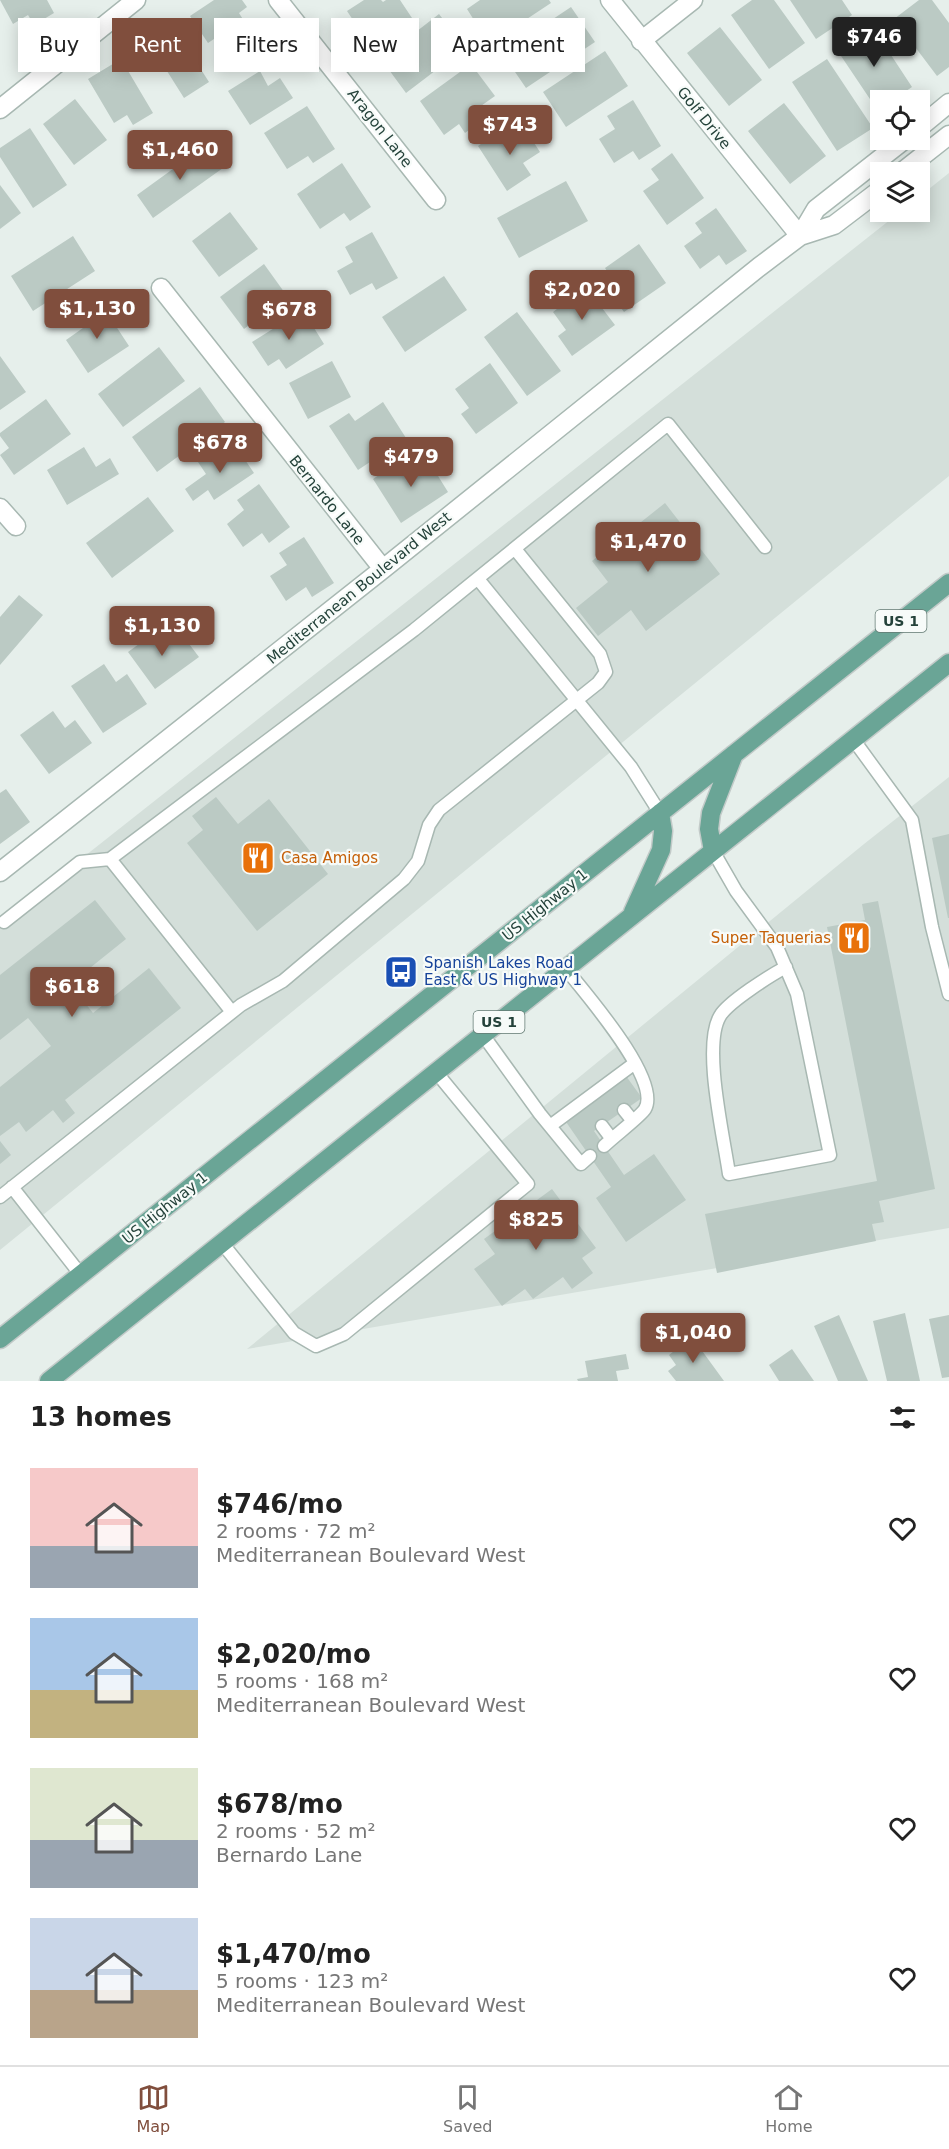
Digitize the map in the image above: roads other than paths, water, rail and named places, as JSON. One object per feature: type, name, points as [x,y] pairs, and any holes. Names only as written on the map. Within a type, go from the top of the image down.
[{"type":"main road","name":"US Highway 1","points":[[0,1339],[949,582]]},
{"type":"main road","name":"US 1","points":[[49,1381],[949,663]]},
{"type":"main road","points":[[713,851],[709,829],[711,813],[735,753]]},
{"type":"main road","points":[[632,916],[661,850],[663,831],[660,813]]},
{"type":"street","points":[[0,109],[136,0]]},
{"type":"street","name":"Aragon Lane","points":[[278,0],[436,200]]},
{"type":"street","name":"Golf Drive","points":[[610,0],[800,236]]},
{"type":"street","points":[[641,41],[693,0]]},
{"type":"street","points":[[930,119],[949,103]]},
{"type":"street","points":[[915,162],[949,135]]},
{"type":"street","name":"Mediterranean Boulevard West","points":[[800,236],[816,209],[890,150]]},
{"type":"street","name":"Mediterranean Boulevard West","points":[[0,872],[800,236],[834,225],[870,198]]},
{"type":"street","name":"Bernardo Lane","points":[[161,288],[383,569]]},
{"type":"street","points":[[0,508],[16,526]]},
{"type":"lane","points":[[4,922],[80,862],[110,859],[414,630],[668,424],[765,547]]},
{"type":"lane","points":[[0,1197],[232,1012],[283,981],[404,879],[418,861],[429,825],[439,810],[598,683],[606,672],[600,654],[515,549]]},
{"type":"lane","points":[[478,579],[631,767],[660,813]]},
{"type":"lane","points":[[853,739],[912,820],[932,927],[949,994]]},
{"type":"lane","points":[[713,851],[736,891],[777,947],[786,967],[797,994],[830,1155],[729,1174],[713,1061],[716,1024],[721,1013],[729,1006],[774,973],[786,967]]},
{"type":"lane","points":[[110,859],[232,1012]]},
{"type":"lane","points":[[566,969],[624,1044],[648,1093],[645,1109],[628,1115],[608,1142],[602,1126]]},
{"type":"lane","points":[[483,1035],[581,1164],[590,1156]]},
{"type":"lane","points":[[550,1125],[586,1102],[635,1063]]},
{"type":"lane","points":[[222,1243],[294,1333],[316,1346],[344,1334],[528,1184],[436,1072]]},
{"type":"lane","points":[[12,1188],[81,1275]]},
{"type":"place","name":"Casa Amigos","points":[[258,858]]},
{"type":"place","name":"Super Taquerias","points":[[854,938]]},
{"type":"place","name":"Spanish Lakes Road East & US Highway 1","points":[[401,972]]}]
